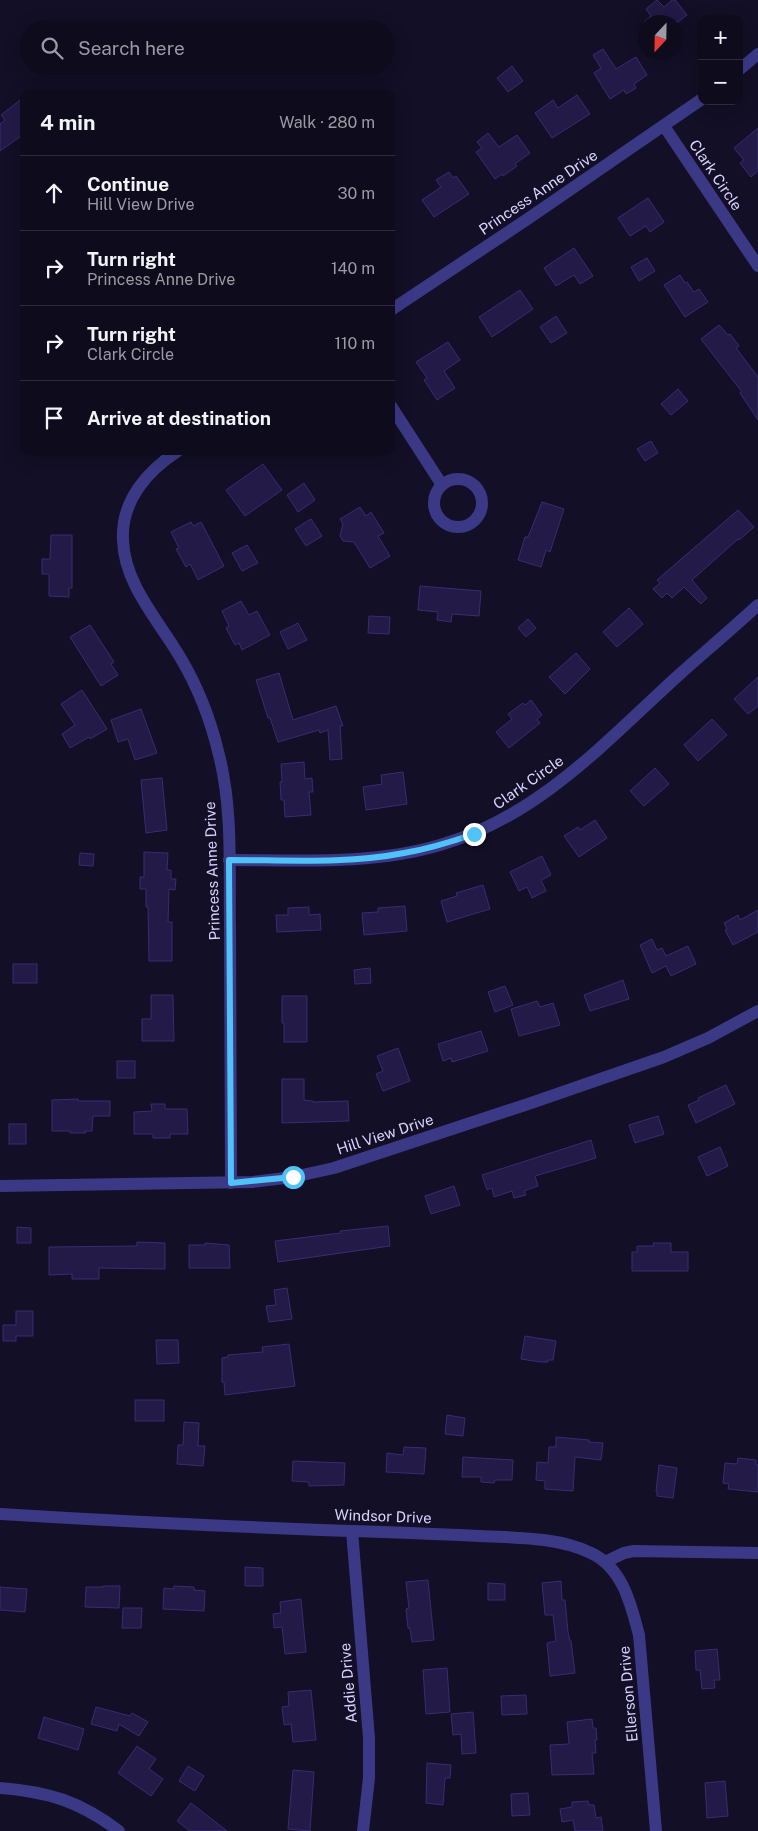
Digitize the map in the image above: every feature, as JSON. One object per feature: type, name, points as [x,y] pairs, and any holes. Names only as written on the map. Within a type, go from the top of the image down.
[{"type":"street","points":[[743,67],[758,54]]},
{"type":"street","name":"Princess Anne Drive","points":[[395,307],[664,126],[698,101]]},
{"type":"street","name":"Clark Circle","points":[[664,126],[758,266]]},
{"type":"street","points":[[395,412],[442,485]]},
{"type":"street","name":"Princess Anne Drive","points":[[173,455],[149,473],[140,485],[131,502],[122,538],[124,556],[129,573],[180,657],[198,692],[219,756],[226,794],[229,860],[231,1183]]},
{"type":"street","name":"Clark Circle","points":[[229,860],[344,860],[403,854],[440,846],[474,834],[499,822],[558,784],[758,605]]},
{"type":"street","name":"Hill View Drive","points":[[0,1186],[231,1183],[293,1177],[334,1168],[396,1149],[664,1057],[708,1038],[758,1011]]},
{"type":"street","name":"Windsor Drive","points":[[0,1514],[226,1527],[441,1534],[552,1542],[593,1554],[605,1562]]},
{"type":"street","name":"Addie Drive","points":[[352,1531],[369,1738],[369,1778],[363,1831]]},
{"type":"street","points":[[605,1562],[624,1553],[634,1551],[758,1553]]},
{"type":"street","name":"Ellerson Drive","points":[[605,1562],[622,1583],[632,1608],[639,1635],[656,1831]]},
{"type":"street","points":[[0,1788],[30,1790],[55,1796],[101,1817],[119,1831]]},
{"type":"building","points":[[657,0],[664,7],[672,0],[675,0],[687,15],[683,18],[683,15],[650,15],[646,9]]},
{"type":"building","points":[[603,49],[616,69],[636,57],[647,75],[634,84],[636,88],[626,94],[624,90],[610,99],[594,73],[601,68],[593,55]]},
{"type":"building","points":[[512,66],[523,81],[508,92],[497,78]]},
{"type":"building","points":[[577,95],[590,114],[552,138],[535,113],[553,100],[558,108]]},
{"type":"building","points":[[20,100],[20,137],[0,151],[0,124],[5,120],[1,115]]},
{"type":"building","points":[[758,128],[758,171],[751,177],[740,163],[744,160],[734,148]]},
{"type":"building","points":[[488,133],[499,147],[517,135],[530,153],[515,164],[517,166],[495,179],[476,152],[482,148],[477,142]]},
{"type":"building","points":[[449,172],[453,178],[456,176],[469,194],[434,217],[422,200],[441,187],[436,180]]},
{"type":"building","points":[[648,198],[664,222],[650,232],[646,226],[630,236],[618,218]]},
{"type":"building","points":[[574,248],[593,276],[580,284],[574,275],[556,286],[544,268]]},
{"type":"building","points":[[647,258],[655,271],[639,281],[631,267]]},
{"type":"building","points":[[680,275],[694,292],[699,289],[708,302],[685,317],[664,285]]},
{"type":"building","points":[[520,290],[533,309],[492,337],[479,317]]},
{"type":"building","points":[[556,316],[567,333],[551,343],[540,327]]},
{"type":"building","points":[[719,325],[728,335],[730,334],[739,346],[736,348],[758,377],[758,420],[740,393],[742,392],[701,339]]},
{"type":"building","points":[[448,342],[460,360],[444,371],[455,388],[437,400],[424,380],[427,378],[416,362]]},
{"type":"building","points":[[678,389],[688,401],[671,415],[661,404]]},
{"type":"building","points":[[651,441],[658,453],[645,461],[637,449]]},
{"type":"building","points":[[263,464],[282,490],[245,516],[226,490]]},
{"type":"building","points":[[304,483],[315,500],[298,512],[287,495]]},
{"type":"building","points":[[542,502],[564,509],[550,552],[546,550],[541,567],[518,560],[525,537],[528,537]]},
{"type":"building","points":[[360,507],[366,516],[371,512],[384,533],[378,536],[390,556],[370,568],[354,542],[343,541],[340,536],[343,524],[340,519]]},
{"type":"building","points":[[738,510],[754,527],[692,580],[707,598],[701,604],[684,587],[672,598],[667,593],[662,598],[653,589],[660,583],[657,580]]},
{"type":"building","points":[[311,519],[322,536],[306,546],[295,529]]},
{"type":"building","points":[[191,522],[193,526],[201,522],[224,566],[198,580],[190,564],[186,567],[176,549],[179,548],[171,532]]},
{"type":"building","points":[[51,535],[72,535],[72,588],[69,588],[69,597],[49,596],[49,574],[42,574],[42,559],[50,559]]},
{"type":"building","points":[[247,545],[258,563],[242,571],[232,553]]},
{"type":"building","points":[[420,586],[481,591],[479,616],[452,614],[451,622],[437,620],[438,612],[418,610]]},
{"type":"building","points":[[241,601],[249,615],[257,611],[270,635],[242,650],[239,643],[235,645],[226,628],[229,626],[222,611]]},
{"type":"building","points":[[629,608],[643,624],[617,647],[603,632]]},
{"type":"building","points":[[369,616],[390,617],[389,634],[368,633]]},
{"type":"building","points":[[528,619],[536,628],[526,637],[518,628]]},
{"type":"building","points":[[298,623],[307,640],[288,649],[280,632]]},
{"type":"building","points":[[90,625],[114,662],[111,664],[118,675],[101,686],[70,637]]},
{"type":"building","points":[[576,653],[590,669],[565,694],[549,677]]},
{"type":"building","points":[[279,673],[293,720],[336,706],[343,726],[340,726],[342,759],[330,760],[328,730],[320,733],[319,730],[278,742],[256,680]]},
{"type":"building","points":[[758,677],[758,706],[748,714],[734,699]]},
{"type":"building","points":[[82,690],[107,729],[70,748],[62,734],[75,725],[61,704]]},
{"type":"building","points":[[531,700],[542,715],[537,719],[540,723],[509,748],[496,732],[512,719],[508,714],[523,703],[525,705]]},
{"type":"building","points":[[141,709],[157,753],[135,760],[128,739],[118,742],[111,720]]},
{"type":"building","points":[[712,719],[727,735],[698,761],[684,745]]},
{"type":"building","points":[[304,762],[305,779],[312,778],[313,792],[309,792],[311,815],[285,817],[284,800],[281,800],[281,764]]},
{"type":"building","points":[[655,768],[669,784],[644,806],[630,791]]},
{"type":"building","points":[[403,772],[407,804],[366,810],[363,787],[382,784],[381,775]]},
{"type":"building","points":[[162,778],[167,830],[146,833],[141,780]]},
{"type":"building","points":[[595,820],[607,838],[579,857],[564,836],[578,827],[580,830]]},
{"type":"building","points":[[144,852],[168,853],[167,870],[171,870],[171,879],[176,879],[175,890],[169,889],[168,922],[172,922],[172,961],[149,961],[146,889],[140,889],[140,877],[144,877]]},
{"type":"building","points":[[80,853],[94,854],[93,866],[79,865]]},
{"type":"building","points":[[542,856],[551,875],[541,880],[546,891],[532,898],[527,887],[519,891],[510,872]]},
{"type":"building","points":[[483,885],[490,909],[447,922],[441,901],[457,896],[456,893]]},
{"type":"building","points":[[405,906],[407,931],[364,935],[362,913],[378,912],[378,908]]},
{"type":"building","points":[[309,907],[309,915],[320,914],[321,930],[277,932],[276,915],[288,915],[288,908]]},
{"type":"building","points":[[758,910],[758,932],[733,945],[725,930],[727,929],[724,923],[738,915],[740,920]]},
{"type":"building","points":[[652,939],[657,950],[662,948],[666,956],[688,946],[696,964],[671,976],[666,966],[652,973],[640,945]]},
{"type":"building","points":[[13,964],[37,964],[37,983],[13,983]]},
{"type":"building","points":[[370,968],[371,983],[355,984],[354,970]]},
{"type":"building","points":[[623,980],[629,999],[590,1011],[584,995]]},
{"type":"building","points":[[505,986],[513,1005],[495,1012],[488,992]]},
{"type":"building","points":[[151,995],[173,995],[174,1041],[142,1041],[142,1019],[151,1019]]},
{"type":"building","points":[[282,996],[307,996],[307,1042],[284,1042]]},
{"type":"building","points":[[537,1001],[540,1007],[553,1003],[560,1025],[519,1036],[511,1009]]},
{"type":"building","points":[[481,1031],[488,1051],[452,1062],[451,1058],[443,1061],[438,1044]]},
{"type":"building","points":[[398,1048],[410,1081],[383,1091],[376,1074],[383,1071],[377,1056]]},
{"type":"building","points":[[117,1061],[135,1061],[135,1078],[117,1078]]},
{"type":"building","points":[[282,1079],[304,1079],[304,1100],[313,1102],[348,1101],[349,1121],[282,1123]]},
{"type":"building","points":[[726,1085],[735,1104],[696,1123],[688,1105],[699,1100],[698,1098]]},
{"type":"building","points":[[78,1099],[78,1101],[110,1101],[110,1116],[93,1116],[92,1131],[85,1131],[86,1133],[52,1131],[52,1100]]},
{"type":"building","points":[[151,1104],[165,1104],[165,1109],[187,1109],[188,1134],[170,1134],[170,1138],[153,1138],[153,1134],[134,1134],[134,1112],[152,1111]]},
{"type":"building","points":[[658,1116],[664,1134],[635,1143],[629,1125]]},
{"type":"building","points":[[9,1124],[26,1124],[26,1144],[9,1144]]},
{"type":"building","points":[[591,1140],[596,1158],[535,1176],[538,1186],[524,1191],[526,1195],[514,1198],[512,1191],[494,1197],[492,1188],[487,1190],[482,1175]]},
{"type":"building","points":[[720,1147],[728,1166],[707,1176],[698,1157]]},
{"type":"building","points":[[454,1186],[460,1205],[431,1214],[425,1196]]},
{"type":"building","points":[[388,1226],[390,1246],[278,1262],[275,1241]]},
{"type":"building","points":[[17,1227],[31,1228],[31,1243],[17,1243]]},
{"type":"building","points":[[137,1242],[165,1243],[165,1269],[99,1268],[99,1279],[72,1279],[72,1274],[49,1275],[49,1247],[137,1246]]},
{"type":"building","points":[[205,1243],[229,1245],[230,1268],[189,1268],[189,1245],[205,1245]]},
{"type":"building","points":[[653,1243],[671,1243],[671,1252],[688,1252],[688,1271],[632,1271],[632,1252],[637,1252],[637,1246],[654,1246]]},
{"type":"building","points":[[287,1288],[292,1319],[269,1322],[266,1306],[276,1305],[274,1290]]},
{"type":"building","points":[[16,1311],[33,1311],[33,1336],[16,1336],[16,1341],[3,1341],[3,1325],[16,1325]]},
{"type":"building","points":[[525,1336],[556,1341],[553,1360],[540,1362],[521,1359]]},
{"type":"building","points":[[156,1340],[178,1340],[179,1363],[157,1364]]},
{"type":"building","points":[[289,1344],[295,1386],[225,1395],[224,1382],[222,1382],[222,1358],[228,1357],[228,1355],[263,1352],[262,1347]]},
{"type":"building","points":[[135,1400],[164,1400],[164,1421],[135,1421]]},
{"type":"building","points":[[447,1415],[465,1418],[463,1436],[445,1434]]},
{"type":"building","points":[[184,1422],[199,1423],[198,1446],[205,1446],[203,1466],[177,1464],[178,1445],[183,1445]]},
{"type":"building","points":[[556,1437],[603,1443],[601,1460],[575,1457],[573,1491],[545,1489],[545,1481],[536,1480],[537,1462],[548,1463],[549,1447],[556,1447]]},
{"type":"building","points":[[404,1447],[426,1448],[424,1474],[386,1472],[387,1453],[403,1455]]},
{"type":"building","points":[[463,1457],[513,1460],[512,1480],[495,1480],[494,1483],[481,1482],[481,1477],[462,1477]]},
{"type":"building","points":[[738,1458],[756,1460],[756,1465],[758,1465],[758,1492],[728,1489],[729,1484],[723,1483],[725,1463],[737,1464]]},
{"type":"building","points":[[293,1461],[345,1463],[344,1485],[309,1486],[309,1482],[292,1481]]},
{"type":"building","points":[[659,1465],[677,1468],[673,1498],[657,1496]]},
{"type":"building","points":[[245,1567],[263,1568],[263,1586],[245,1586]]},
{"type":"building","points":[[428,1580],[434,1640],[412,1642],[406,1609],[409,1608],[406,1582]]},
{"type":"building","points":[[561,1581],[562,1600],[565,1600],[575,1673],[550,1676],[547,1643],[556,1641],[553,1615],[545,1615],[542,1583]]},
{"type":"building","points":[[488,1583],[505,1584],[505,1600],[488,1600]]},
{"type":"building","points":[[120,1586],[119,1608],[85,1607],[86,1587]]},
{"type":"building","points":[[174,1586],[194,1587],[194,1590],[205,1591],[204,1611],[163,1609],[164,1588],[174,1589]]},
{"type":"building","points":[[0,1587],[27,1589],[25,1612],[0,1610]]},
{"type":"building","points":[[301,1599],[306,1652],[285,1654],[282,1627],[274,1628],[273,1614],[281,1613],[280,1602]]},
{"type":"building","points":[[123,1608],[142,1608],[141,1628],[122,1628]]},
{"type":"building","points":[[717,1649],[720,1680],[714,1680],[715,1688],[702,1689],[700,1670],[696,1670],[695,1651]]},
{"type":"building","points":[[447,1668],[450,1712],[426,1714],[423,1670]]},
{"type":"building","points":[[311,1690],[316,1740],[293,1742],[291,1724],[284,1725],[282,1707],[289,1706],[288,1692]]},
{"type":"building","points":[[526,1695],[527,1714],[502,1715],[501,1696]]},
{"type":"building","points":[[96,1707],[130,1716],[132,1713],[148,1722],[139,1736],[119,1724],[117,1731],[91,1724]]},
{"type":"building","points":[[473,1712],[476,1753],[462,1754],[461,1734],[453,1735],[451,1714]]},
{"type":"building","points":[[44,1717],[84,1729],[78,1750],[38,1738]]},
{"type":"building","points":[[592,1719],[593,1728],[596,1728],[597,1740],[595,1740],[596,1753],[592,1753],[594,1774],[552,1775],[550,1745],[569,1744],[567,1722]]},
{"type":"building","points":[[137,1746],[156,1759],[149,1769],[163,1779],[151,1796],[118,1773]]},
{"type":"building","points":[[427,1763],[451,1765],[450,1778],[445,1778],[443,1805],[426,1803]]},
{"type":"building","points":[[188,1766],[204,1776],[195,1791],[179,1781]]},
{"type":"building","points":[[293,1770],[314,1772],[310,1831],[288,1829]]},
{"type":"building","points":[[725,1781],[728,1816],[707,1818],[705,1783]]},
{"type":"building","points":[[528,1793],[530,1815],[512,1816],[511,1794]]},
{"type":"building","points":[[588,1801],[589,1805],[594,1805],[596,1818],[601,1817],[603,1831],[575,1831],[573,1820],[562,1822],[560,1809],[572,1807],[572,1802]]},
{"type":"building","points":[[191,1803],[227,1831],[190,1831],[177,1821]]},
{"type":"route","points":[[293,1177],[231,1183],[229,860],[344,860],[374,858],[440,846],[474,834]]}]
